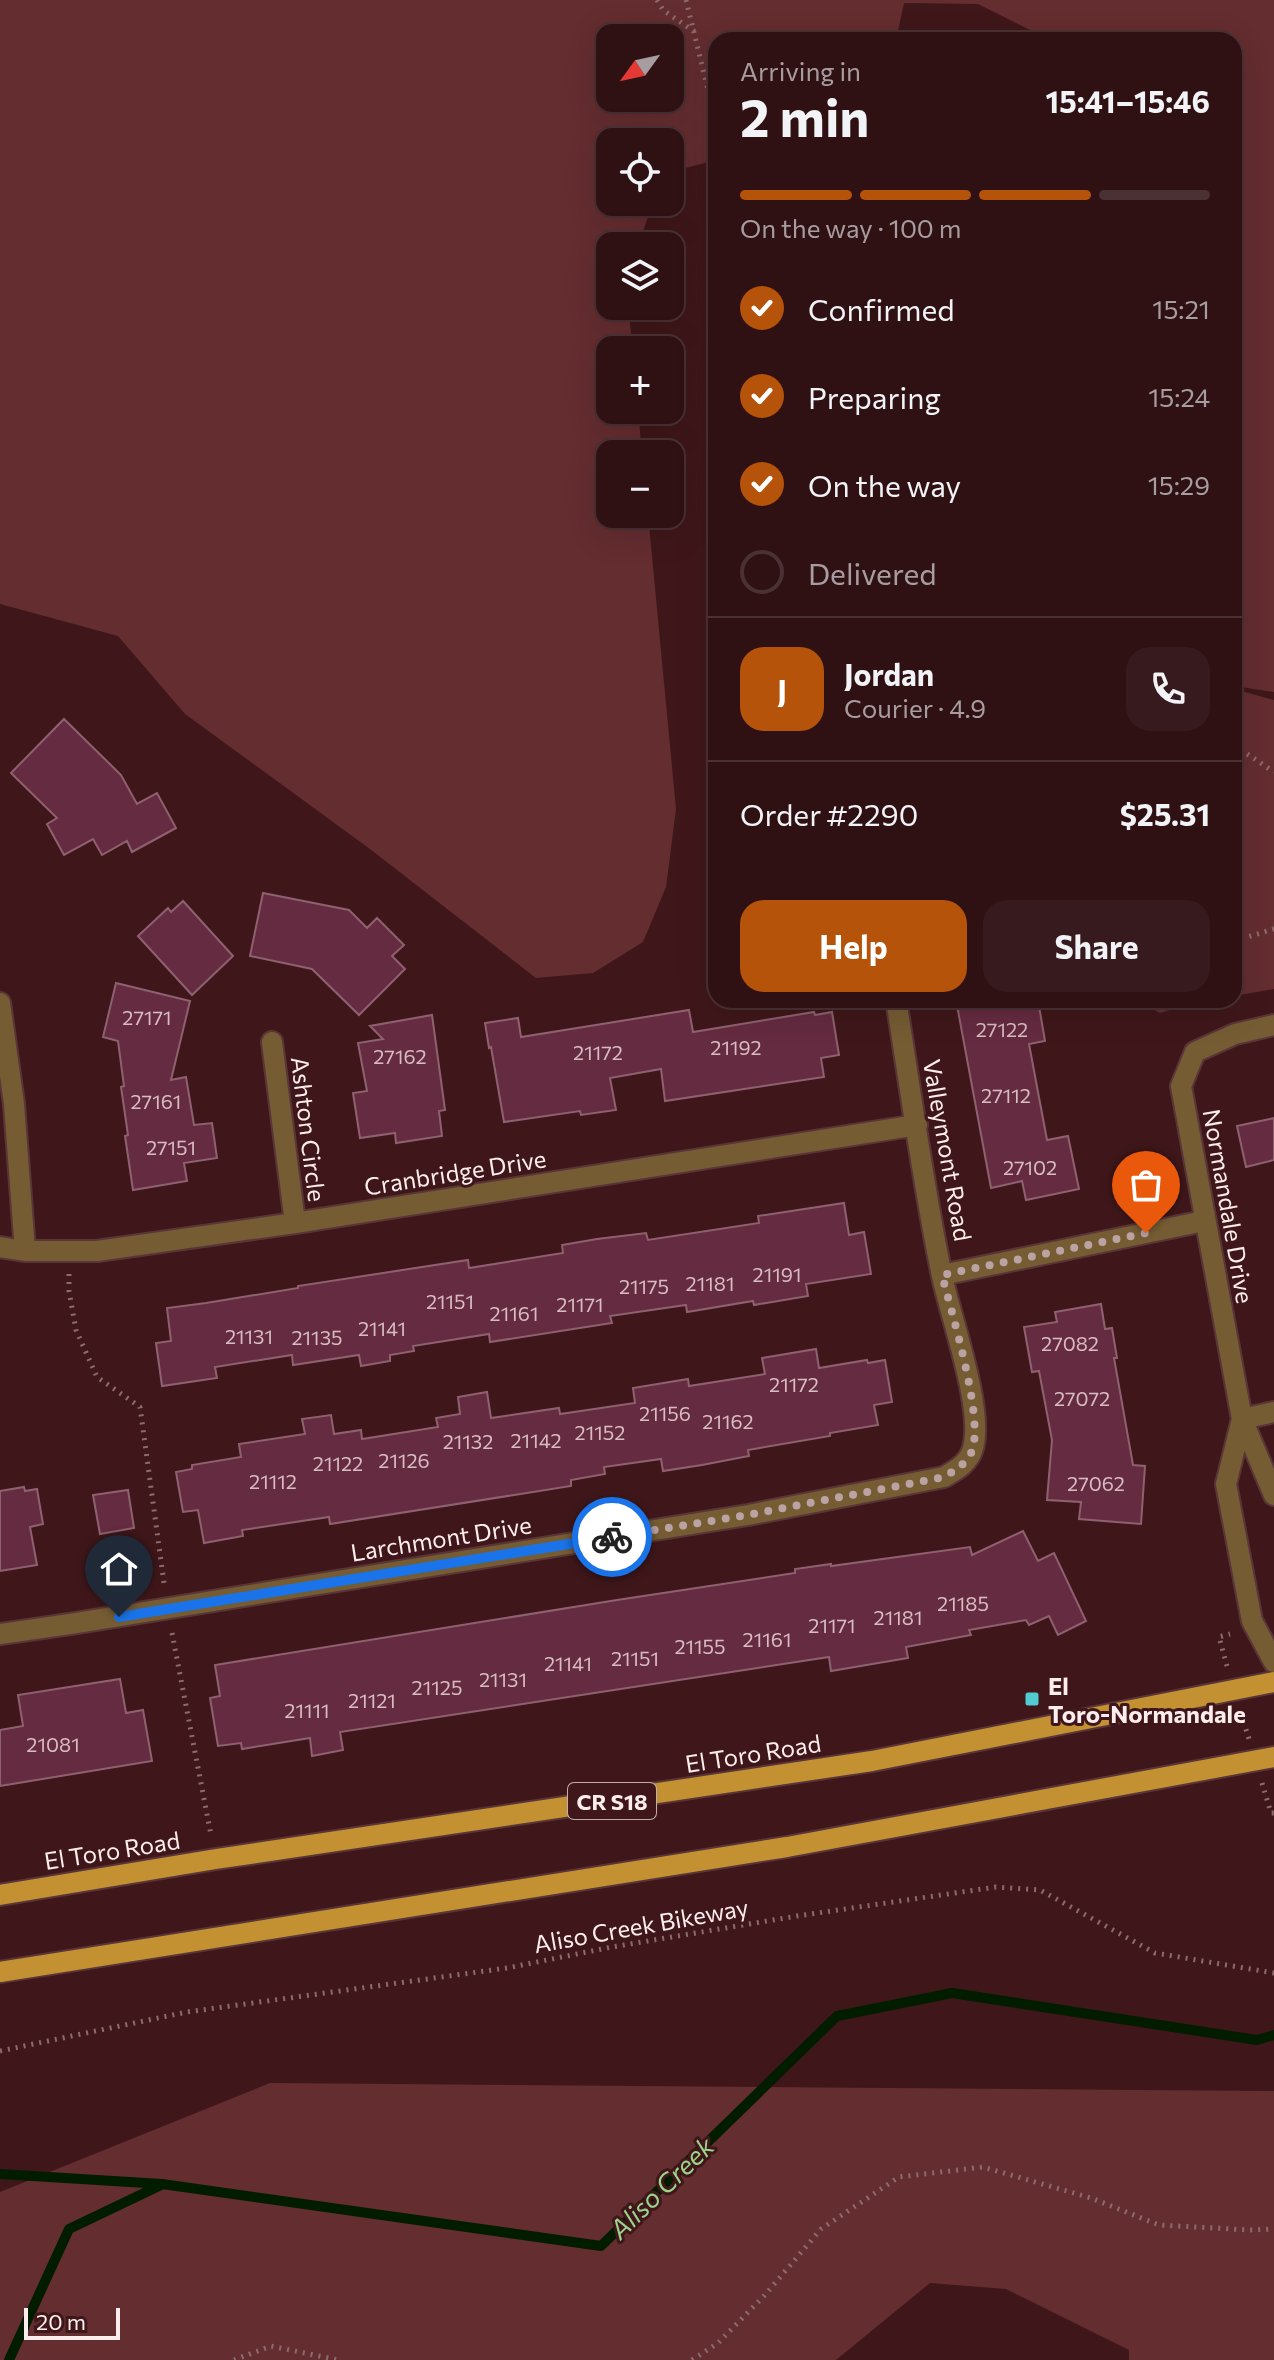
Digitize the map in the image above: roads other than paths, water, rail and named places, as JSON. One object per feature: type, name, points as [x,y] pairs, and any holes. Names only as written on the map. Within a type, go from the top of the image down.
[{"type":"main road","name":"El Toro Road","points":[[0,1895],[216,1859],[872,1761],[1274,1682]]},
{"type":"main road","points":[[0,1972],[787,1847],[1274,1757]]},
{"type":"street","points":[[0,1003],[14,1104],[25,1251]]},
{"type":"street","name":"Valleymont Road","points":[[897,1008],[942,1275],[974,1404],[973,1450]]},
{"type":"street","name":"Normandale Drive","points":[[1274,1025],[1235,1034],[1195,1052],[1181,1086],[1242,1419],[1274,1495]]},
{"type":"street","name":"Ashton Circle","points":[[272,1042],[295,1223]]},
{"type":"street","name":"Cranbridge Drive","points":[[0,1247],[25,1251],[97,1251],[917,1125]]},
{"type":"street","points":[[942,1275],[1204,1221]]},
{"type":"street","points":[[1242,1419],[1274,1412]]},
{"type":"street","name":"Normandale Drive","points":[[1242,1419],[1226,1484],[1252,1621],[1274,1662]]},
{"type":"street","name":"Larchmont Drive","points":[[0,1634],[733,1518],[944,1477],[962,1466],[973,1450]]},
{"type":"waterway","name":"Aliso Creek","points":[[0,2174],[162,2184],[601,2246],[837,2016],[952,1993],[1257,2040],[1274,2035]]},
{"type":"waterway","points":[[9,2360],[69,2229],[161,2185]]},
{"type":"place","name":"El Toro-Normandale","points":[[1032,1699]]}]
